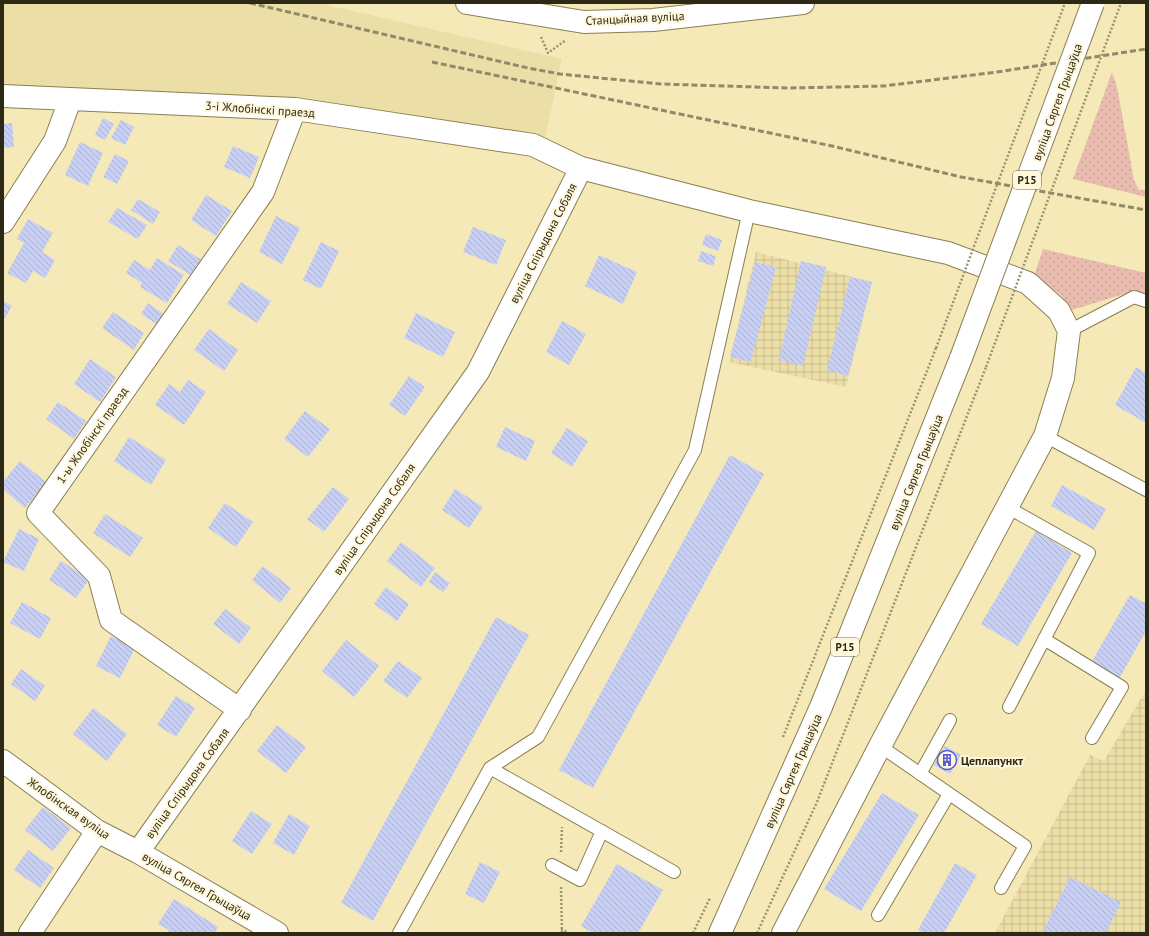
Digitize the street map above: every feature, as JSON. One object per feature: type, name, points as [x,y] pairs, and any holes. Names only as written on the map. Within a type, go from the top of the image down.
[{"type":"street","name":"Станцыйная вуліца","points":[[466,3],[584,22],[656,12],[803,3]]},
{"type":"street","name":"вуліца Сяргея Грыцаўца","points":[[720,933],[821,707],[961,358],[1094,3]]},
{"type":"street","name":"3-і Жлобінскі праезд","points":[[3,96],[295,110],[533,145],[582,168],[749,211],[948,253],[1028,283],[1059,311],[1069,331]]},
{"type":"street","points":[[3,222],[55,141],[70,100]]},
{"type":"street","name":"1-ы Жлобінскі праезд","points":[[240,710],[111,620],[99,576],[38,513],[263,192],[295,110]]},
{"type":"street","name":"вуліца Спірыдона Собаля","points":[[138,852],[478,372],[582,168]]},
{"type":"street","points":[[783,933],[880,746],[1045,436],[1063,378],[1069,331]]},
{"type":"street","name":"Жлобінская вуліца","points":[[3,761],[97,831],[138,852]]},
{"type":"street","points":[[30,933],[97,831]]},
{"type":"street","name":"вуліца Сяргея Грыцаўца","points":[[138,852],[277,933]]},
{"type":"lane","points":[[399,933],[490,768],[538,737],[695,450],[749,211]]},
{"type":"lane","points":[[1069,331],[1134,297],[1146,301]]},
{"type":"lane","points":[[1045,436],[1146,490]]},
{"type":"lane","points":[[1007,507],[1089,553],[1009,707]]},
{"type":"lane","points":[[1044,639],[1122,687],[1092,738]]},
{"type":"lane","points":[[920,774],[950,720]]},
{"type":"lane","points":[[880,746],[1025,846],[1001,888]]},
{"type":"lane","points":[[490,768],[674,872]]},
{"type":"lane","points":[[878,915],[949,794]]},
{"type":"lane","points":[[552,865],[580,880],[602,831]]},
{"type":"path","points":[[781,740],[936,348],[1065,3]]},
{"type":"path","points":[[757,933],[817,802],[986,367],[1121,3]]},
{"type":"path","points":[[693,933],[714,891]]},
{"type":"path","points":[[561,929],[569,933]]},
{"type":"shaded area","points":[[3,3],[318,3],[562,59],[545,137],[294,100],[3,86]]},
{"type":"shaded area","points":[[1112,72],[1117,87],[1134,180],[1139,190],[1146,190],[1146,197],[1073,179]]},
{"type":"shaded area","points":[[1043,249],[1146,273],[1146,294],[1124,294],[1072,310],[1061,295],[1034,276]]},
{"type":"shaded area","points":[[756,252],[872,282],[846,387],[729,362]]},
{"type":"shaded area","points":[[1146,690],[1146,933],[995,933],[1090,755],[1104,761]]},
{"type":"building","points":[[103,118],[114,124],[105,140],[95,135]]},
{"type":"building","points":[[121,120],[134,127],[125,145],[111,138]]},
{"type":"building","points":[[12,123],[14,147],[3,148],[3,124]]},
{"type":"building","points":[[80,142],[103,153],[88,186],[65,175]]},
{"type":"building","points":[[233,146],[259,157],[250,178],[224,167]]},
{"type":"building","points":[[115,154],[129,161],[117,184],[103,177]]},
{"type":"building","points":[[206,195],[232,211],[216,236],[191,220]]},
{"type":"building","points":[[138,199],[160,212],[153,224],[131,210]]},
{"type":"building","points":[[117,208],[147,225],[138,239],[108,222]]},
{"type":"building","points":[[276,216],[300,228],[282,264],[259,252]]},
{"type":"building","points":[[28,219],[53,233],[42,252],[55,260],[45,278],[33,271],[26,283],[7,273],[24,243],[17,239]]},
{"type":"building","points":[[473,227],[506,240],[496,265],[463,252]]},
{"type":"building","points":[[706,234],[722,240],[718,251],[702,245]]},
{"type":"building","points":[[321,242],[339,251],[321,289],[303,280]]},
{"type":"building","points":[[178,245],[205,262],[195,278],[168,261]]},
{"type":"building","points":[[701,251],[716,256],[713,266],[698,261]]},
{"type":"building","points":[[599,255],[637,272],[623,304],[585,286]]},
{"type":"building","points":[[157,258],[184,275],[167,303],[140,287],[142,283],[126,273],[134,260],[150,270]]},
{"type":"building","points":[[801,261],[826,267],[803,366],[779,360]]},
{"type":"building","points":[[755,262],[776,267],[751,362],[730,357]]},
{"type":"building","points":[[850,277],[872,282],[848,376],[827,370]]},
{"type":"building","points":[[241,282],[271,301],[257,323],[227,304]]},
{"type":"building","points":[[3,301],[12,306],[3,321]]},
{"type":"building","points":[[148,303],[165,315],[158,325],[141,314]]},
{"type":"building","points":[[113,312],[144,333],[134,350],[102,328]]},
{"type":"building","points":[[416,313],[455,332],[443,357],[404,338]]},
{"type":"building","points":[[562,321],[586,334],[569,365],[546,352]]},
{"type":"building","points":[[209,329],[238,350],[224,371],[194,350]]},
{"type":"building","points":[[90,359],[116,377],[100,402],[74,384]]},
{"type":"building","points":[[1136,367],[1146,373],[1146,423],[1115,405]]},
{"type":"building","points":[[409,376],[425,387],[405,416],[389,405]]},
{"type":"building","points":[[188,380],[206,392],[184,425],[155,405],[169,384],[180,392]]},
{"type":"building","points":[[58,402],[86,421],[74,439],[46,419]]},
{"type":"building","points":[[305,411],[330,429],[308,457],[284,439]]},
{"type":"building","points":[[505,427],[535,441],[526,461],[496,447]]},
{"type":"building","points":[[567,428],[588,441],[572,467],[551,453]]},
{"type":"building","points":[[129,437],[166,460],[151,485],[114,461]]},
{"type":"building","points":[[730,455],[764,474],[593,788],[559,770]]},
{"type":"building","points":[[20,461],[46,482],[25,508],[3,489],[3,482]]},
{"type":"building","points":[[1062,485],[1106,509],[1094,530],[1051,506]]},
{"type":"building","points":[[333,487],[349,499],[324,532],[307,519]]},
{"type":"building","points":[[455,489],[483,507],[469,528],[442,510]]},
{"type":"building","points":[[225,503],[253,522],[236,547],[208,528]]},
{"type":"building","points":[[105,514],[143,538],[130,557],[93,533]]},
{"type":"building","points":[[19,529],[39,539],[24,571],[3,562]]},
{"type":"building","points":[[1036,531],[1072,553],[1018,646],[981,624]]},
{"type":"building","points":[[401,542],[435,568],[421,587],[387,561]]},
{"type":"building","points":[[61,561],[89,579],[76,598],[49,580]]},
{"type":"building","points":[[263,566],[291,588],[280,603],[252,580]]},
{"type":"building","points":[[435,572],[450,583],[443,592],[429,582]]},
{"type":"building","points":[[386,587],[409,604],[397,621],[374,604]]},
{"type":"building","points":[[1130,595],[1146,604],[1146,631],[1119,679],[1091,663]]},
{"type":"building","points":[[22,602],[51,618],[40,639],[10,623]]},
{"type":"building","points":[[225,609],[251,628],[239,644],[213,624]]},
{"type":"building","points":[[496,617],[529,635],[373,921],[341,903]]},
{"type":"building","points":[[111,636],[135,648],[120,678],[96,666]]},
{"type":"building","points":[[346,640],[379,666],[354,697],[322,671]]},
{"type":"building","points":[[398,661],[422,678],[407,698],[383,681]]},
{"type":"building","points":[[21,669],[45,686],[35,701],[11,684]]},
{"type":"building","points":[[176,696],[195,708],[176,737],[157,725]]},
{"type":"building","points":[[93,708],[127,734],[107,761],[73,734]]},
{"type":"building","points":[[277,725],[306,747],[286,773],[257,751]]},
{"type":"building","name":"Цеплапункт","points":[[945,746],[961,755],[950,774],[934,765]]},
{"type":"building","points":[[882,793],[919,815],[861,911],[824,889]]},
{"type":"building","points":[[43,807],[71,828],[53,851],[25,830]]},
{"type":"building","points":[[251,811],[272,824],[252,854],[232,841]]},
{"type":"building","points":[[289,814],[310,826],[294,855],[273,843]]},
{"type":"building","points":[[28,850],[54,868],[40,888],[14,870]]},
{"type":"building","points":[[480,862],[500,872],[484,903],[465,894]]},
{"type":"building","points":[[955,863],[977,875],[944,933],[924,933],[918,930]]},
{"type":"building","points":[[617,864],[663,890],[638,933],[593,933],[581,926]]},
{"type":"building","points":[[1070,877],[1121,902],[1106,933],[1042,933]]},
{"type":"building","points":[[174,899],[218,927],[215,933],[167,933],[169,930],[158,924]]},
{"type":"railway","points":[[250,3],[528,68],[560,74],[661,84],[788,88],[884,86],[997,72],[1146,49]]},
{"type":"railway","points":[[432,62],[832,146],[961,177],[1146,210]]},
{"type":"place","name":"Цеплапункт","points":[[947,760]]}]
